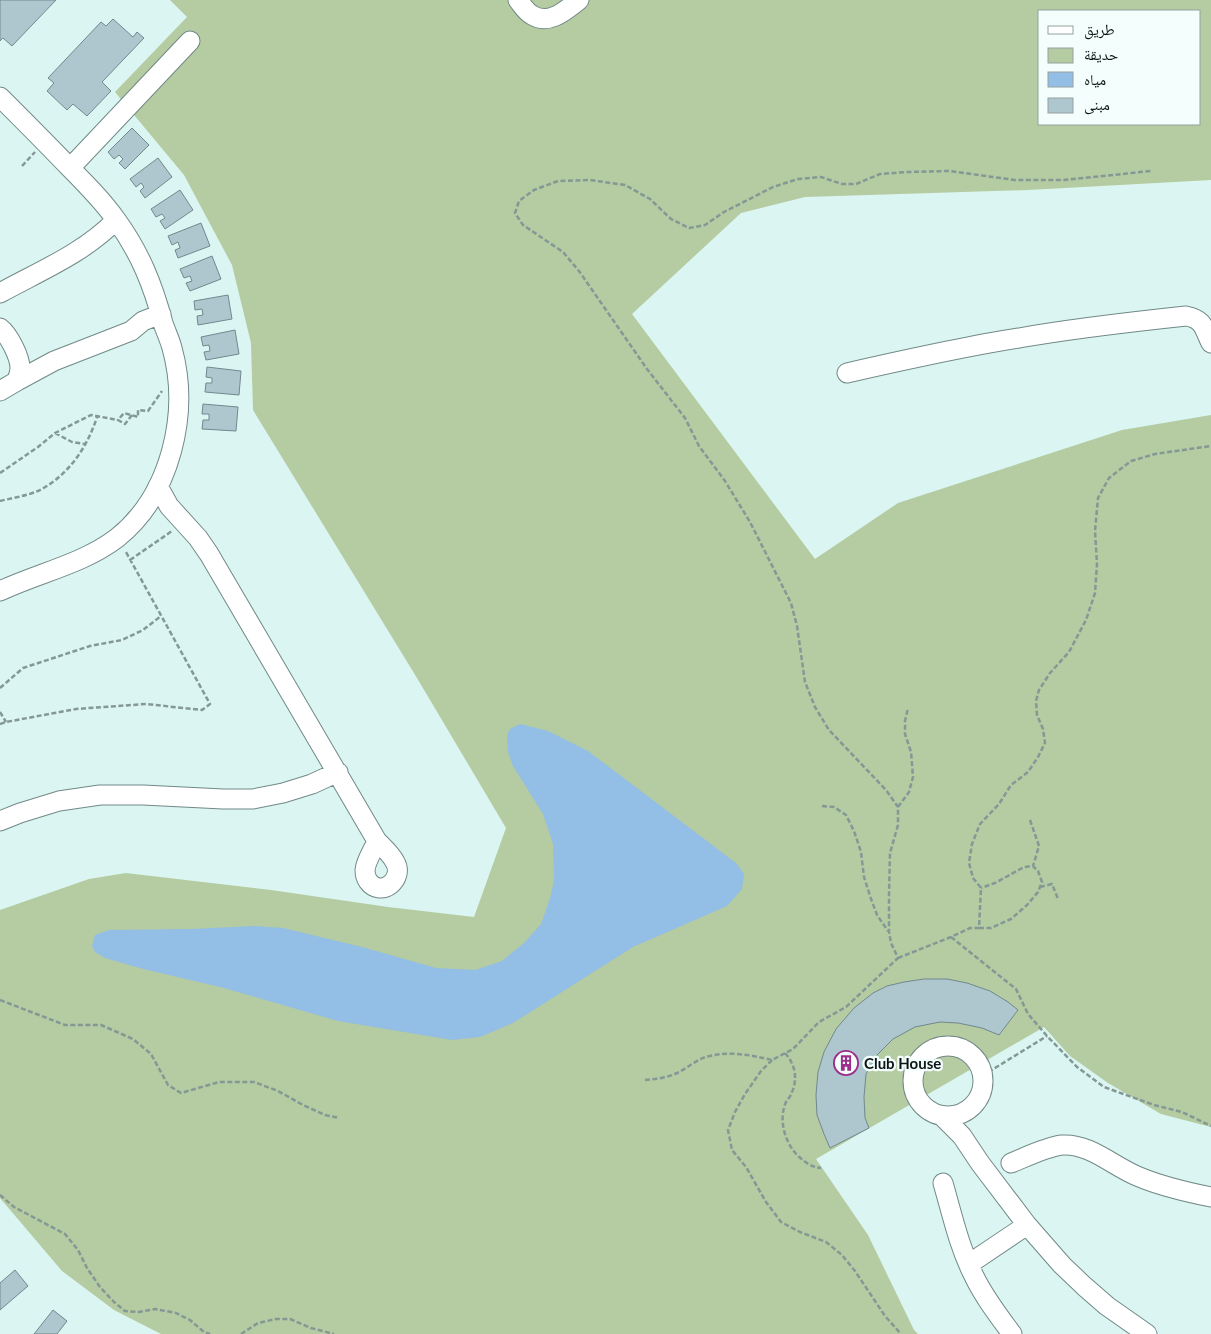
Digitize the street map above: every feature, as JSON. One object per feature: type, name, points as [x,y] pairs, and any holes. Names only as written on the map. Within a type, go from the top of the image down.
[{"type":"street","points":[[518,0],[531,15],[542,19],[553,18],[579,0]]},
{"type":"street","points":[[70,168],[190,41]]},
{"type":"street","points":[[0,97],[92,190],[116,220],[131,243],[144,267],[154,292],[172,348],[177,373],[179,409],[175,439],[166,469],[158,486],[139,516],[118,537],[81,559],[0,590]]},
{"type":"street","points":[[0,293],[81,249],[116,220]]},
{"type":"street","points":[[847,373],[964,347],[1021,337],[1186,316],[1194,318],[1203,325],[1211,343]]},
{"type":"street","points":[[0,391],[54,361],[131,331],[145,330],[162,320]]},
{"type":"street","points":[[0,328],[6,334],[17,355],[20,368],[17,380]]},
{"type":"street","points":[[158,486],[165,500],[198,538],[209,554],[377,840]]},
{"type":"street","points":[[145,508],[160,508],[179,518]]},
{"type":"street","points":[[0,821],[59,801],[100,794],[253,799],[283,793],[312,784],[338,772]]},
{"type":"street","points":[[942,1116],[954,1115],[970,1108],[976,1101],[982,1085],[980,1068],[971,1055],[949,1046],[927,1054],[917,1066],[914,1074],[914,1090],[917,1098],[928,1109],[942,1116],[956,1129],[1027,1226],[1062,1265],[1084,1286],[1147,1334]]},
{"type":"street","points":[[968,1144],[967,1126],[970,1108]]},
{"type":"street","points":[[1011,1163],[1055,1146],[1080,1147],[1137,1176],[1174,1189],[1211,1197]]},
{"type":"street","points":[[944,1183],[968,1264],[991,1306],[1012,1334]]},
{"type":"street","points":[[968,1264],[1027,1226]]},
{"type":"path","points":[[898,958],[891,943],[889,932],[890,853],[898,825],[898,807],[886,790],[829,730],[815,707],[805,682],[797,626],[791,602],[750,522],[725,480],[699,446],[685,418],[647,369],[579,271],[563,252],[522,225],[515,213],[518,201],[534,190],[558,181],[590,180],[625,185],[650,200],[671,220],[689,228],[705,225],[724,212],[765,191],[798,179],[821,177],[842,184],[856,184],[880,174],[949,171],[1015,180],[1064,180],[1151,171]]},
{"type":"path","points":[[118,420],[124,413],[138,417],[138,410],[148,411],[162,390],[161,379],[177,373]]},
{"type":"path","points":[[0,473],[38,448],[54,433],[91,415],[118,420],[126,424],[132,415]]},
{"type":"path","points":[[0,501],[37,491],[60,477],[75,460],[85,444],[97,417]]},
{"type":"path","points":[[54,433],[72,442],[85,444]]},
{"type":"path","points":[[979,928],[981,888],[974,878],[969,863],[972,844],[980,824],[999,804],[1011,785],[1028,772],[1038,757],[1044,743],[1043,730],[1037,716],[1036,701],[1039,690],[1069,652],[1086,620],[1095,593],[1097,564],[1095,531],[1098,498],[1109,478],[1131,461],[1155,454],[1211,446]]},
{"type":"path","points":[[130,560],[179,518]]},
{"type":"path","points":[[0,724],[76,709],[146,704],[202,710],[210,704],[118,537]]},
{"type":"path","points":[[0,688],[23,668],[90,646],[122,640],[143,630],[161,616]]},
{"type":"path","points":[[898,807],[909,792],[913,777],[911,752],[905,734],[905,720],[908,708]]},
{"type":"path","points":[[0,712],[6,722]]},
{"type":"path","points":[[822,806],[834,807],[846,815],[859,845],[864,877],[870,896],[877,915],[889,932]]},
{"type":"path","points":[[1030,820],[1040,846],[1034,866]]},
{"type":"path","points":[[981,888],[995,883],[1024,867],[1034,866]]},
{"type":"path","points":[[901,1334],[885,1316],[842,1255],[826,1242],[781,1222],[766,1202],[746,1167],[732,1150],[728,1130],[735,1112],[761,1071],[772,1060],[792,1049],[819,1022],[846,1007],[898,958],[950,938],[970,928],[991,928],[1011,919],[1038,892],[1042,882],[1034,866]]},
{"type":"path","points":[[1040,887],[1052,884],[1058,899]]},
{"type":"path","points":[[950,938],[1016,988],[1028,1014],[1047,1036],[1077,1067],[1104,1088],[1154,1105],[1182,1112],[1211,1126]]},
{"type":"path","points":[[0,1000],[66,1025],[101,1025],[133,1039],[151,1054],[168,1085],[181,1093],[219,1082],[254,1082],[278,1091],[310,1109],[339,1118]]},
{"type":"path","points":[[982,1076],[1047,1036]]},
{"type":"path","points":[[644,1080],[659,1079],[677,1074],[708,1056],[733,1053],[754,1055],[772,1060]]},
{"type":"path","points":[[785,1053],[793,1064],[796,1077],[794,1090],[784,1109],[784,1132],[790,1146],[800,1158],[812,1167],[821,1168]]},
{"type":"path","points":[[0,1195],[14,1207],[65,1234],[78,1250],[100,1287],[125,1311],[139,1312],[154,1309],[176,1313],[210,1334]]},
{"type":"path","points":[[241,1334],[258,1323],[276,1319],[290,1320],[334,1334]]},
{"type":"green space","points":[[170,0],[1211,0],[1211,180],[1028,190],[805,197],[741,213],[632,314],[815,559],[898,503],[1122,430],[1211,415],[1211,1127],[1161,1114],[1108,1083],[1070,1056],[1044,1027],[816,1159],[868,1235],[914,1330],[918,1334],[161,1334],[114,1310],[62,1271],[0,1198],[0,910],[89,879],[126,873],[474,917],[506,828],[417,678],[253,410],[251,343],[232,265],[184,175],[115,92],[187,17]]},
{"type":"water","points":[[520,724],[548,731],[588,751],[736,863],[744,874],[742,889],[727,906],[633,947],[513,1023],[480,1037],[452,1040],[338,1021],[220,987],[143,969],[105,958],[95,952],[92,946],[95,935],[109,930],[254,926],[283,928],[362,947],[436,968],[475,970],[502,961],[524,943],[541,924],[554,880],[553,844],[543,814],[513,766],[508,752],[507,735],[510,729]]},
{"type":"building","points":[[0,0],[56,0],[12,46],[3,38],[0,41]]},
{"type":"building","points":[[113,19],[133,37],[137,32],[144,38],[102,82],[111,91],[87,116],[73,104],[67,110],[47,91],[54,83],[48,78],[101,22],[106,26]]},
{"type":"building","points":[[132,128],[149,145],[125,169],[119,163],[123,159],[119,155],[114,159],[108,152]]},
{"type":"building","points":[[158,158],[172,177],[145,198],[140,191],[144,187],[141,183],[136,187],[130,179]]},
{"type":"building","points":[[180,190],[193,210],[165,229],[160,221],[165,218],[162,214],[156,217],[151,209]]},
{"type":"building","points":[[201,223],[210,246],[178,258],[175,250],[180,248],[178,242],[172,245],[168,236]]},
{"type":"building","points":[[212,256],[221,279],[190,291],[186,283],[192,281],[190,276],[184,278],[180,269]]},
{"type":"building","points":[[228,295],[232,319],[198,325],[197,316],[203,315],[202,309],[195,310],[194,301]]},
{"type":"building","points":[[235,330],[239,354],[206,360],[204,352],[210,351],[209,345],[203,346],[201,337]]},
{"type":"building","points":[[207,367],[241,371],[239,395],[205,392],[206,383],[212,383],[212,378],[206,377]]},
{"type":"building","points":[[203,404],[238,407],[236,431],[202,429],[203,420],[209,420],[209,414],[202,414]]},
{"type":"building","name":"Club House","points":[[924,979],[947,979],[967,983],[990,991],[1018,1010],[999,1035],[982,1028],[958,1023],[940,1022],[915,1027],[893,1039],[877,1055],[866,1074],[865,1118],[869,1128],[830,1148],[817,1115],[816,1095],[818,1072],[824,1052],[836,1029],[854,1008],[873,993],[887,986]]},
{"type":"building","points":[[15,1270],[28,1286],[0,1310],[0,1283]]},
{"type":"building","points":[[53,1310],[67,1321],[57,1334],[34,1334]]},
{"type":"place","name":"Club House","points":[[846,1063]]}]
